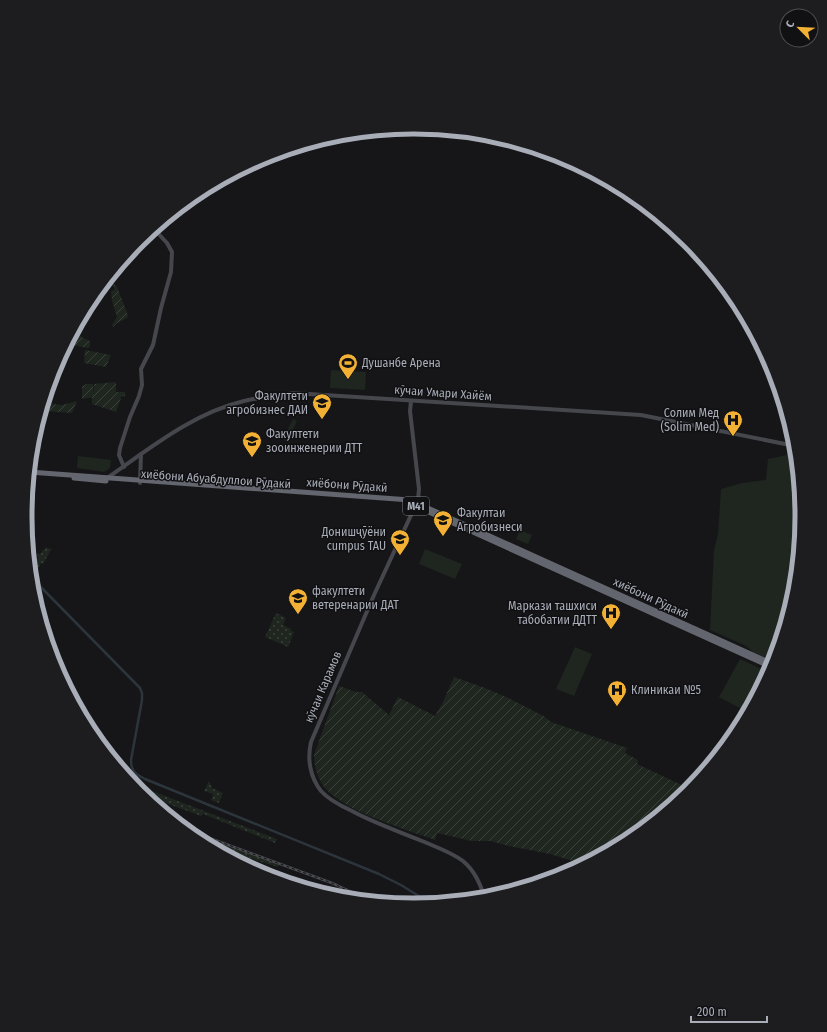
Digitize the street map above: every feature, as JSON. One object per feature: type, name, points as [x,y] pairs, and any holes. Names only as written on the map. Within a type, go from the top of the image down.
[{"type":"highway","points":[[34,472],[56,474],[68,477],[141,482]]},
{"type":"highway","name":"хиёбони Абуабдуллои Рӯдакӣ","points":[[141,482],[416,504],[765,664]]},
{"type":"highway","name":"хиёбони Рӯдакӣ","points":[[416,504],[766,661]]},
{"type":"main road","points":[[124,467],[119,455],[120,448],[130,417],[139,396],[142,385],[141,369],[153,345],[172,266],[173,255],[170,247],[158,233]]},
{"type":"main road","name":"кӯчаи Умари Хайём","points":[[106,479],[141,454],[197,419],[216,410],[244,401],[292,393],[641,415],[788,445]]},
{"type":"main road","name":"кӯчаи Карамов","points":[[411,401],[410,411],[419,489],[416,504],[374,595],[311,742],[308,756],[314,779],[322,792],[338,804],[365,818],[445,850],[463,862],[470,869],[478,880],[482,891]]},
{"type":"main road","points":[[141,454],[141,482]]},
{"type":"shaded area","points":[[112,282],[117,287],[128,315],[127,318],[117,323],[113,327],[112,325],[117,317],[112,301],[111,291],[115,290]]},
{"type":"shaded area","points":[[78,333],[83,338],[90,341],[90,347],[87,348],[72,345]]},
{"type":"shaded area","points":[[85,350],[111,355],[106,367],[84,363]]},
{"type":"shaded area","name":"Душанбе Арена","points":[[331,370],[366,372],[365,390],[330,388]]},
{"type":"shaded area","points":[[116,382],[116,392],[125,392],[125,396],[120,397],[121,398],[116,412],[92,404],[92,397],[82,399],[82,387],[86,384],[93,384],[94,395],[94,384]]},
{"type":"shaded area","points":[[77,401],[72,413],[47,411],[49,404],[62,405]]},
{"type":"shaded area","points":[[293,419],[297,421],[287,442],[283,439]]},
{"type":"shaded area","points":[[788,451],[790,451],[794,491],[795,516],[792,566],[782,615],[767,658],[753,652],[746,646],[710,630],[714,550],[718,534],[721,489],[742,483],[766,480],[768,459],[787,455]]},
{"type":"shaded area","points":[[78,456],[111,460],[110,468],[104,472],[77,468]]},
{"type":"shaded area","points":[[520,530],[532,535],[528,544],[516,539]]},
{"type":"shaded area","points":[[46,547],[50,549],[52,548],[36,573],[34,559],[37,560],[39,558],[36,555],[38,553],[40,554]]},
{"type":"shaded area","points":[[425,549],[462,564],[455,579],[419,564]]},
{"type":"shaded area","points":[[276,613],[286,618],[283,625],[294,632],[288,647],[265,637]]},
{"type":"shaded area","points":[[575,647],[592,654],[574,696],[556,689]]},
{"type":"shaded area","points":[[740,659],[763,670],[742,710],[719,697]]},
{"type":"shaded area","points":[[454,677],[507,698],[541,715],[551,722],[627,748],[625,753],[638,760],[637,764],[683,786],[646,819],[604,846],[574,861],[550,854],[490,841],[472,841],[437,833],[435,840],[361,812],[335,797],[323,786],[317,773],[314,755],[339,686],[356,692],[362,692],[389,715],[398,697],[435,716]]},
{"type":"shaded area","points":[[209,781],[212,788],[223,793],[219,803],[211,800],[213,794],[204,791]]},
{"type":"shaded area","points":[[147,789],[277,839],[275,843],[203,814],[201,816],[160,801]]},
{"type":"shaded area","points":[[210,838],[279,863],[278,867],[239,855]]},
{"type":"waterway","points":[[38,584],[140,688],[142,700],[131,760],[133,770],[136,774],[379,874],[421,898]]},
{"type":"railway","points":[[211,839],[332,883],[351,892]]},
{"type":"place","name":"Душанбе Арена","points":[[348,380]]},
{"type":"place","name":"Факултети агробизнес ДАИ","points":[[322,420]]},
{"type":"place","name":"Солим Мед (Solim Med)","points":[[733,437]]},
{"type":"place","name":"Факултети зооинженерии ДТТ","points":[[252,458]]},
{"type":"place","name":"Факултаи Агробизнеси","points":[[443,537]]},
{"type":"place","name":"Донишҷӯёни cumpus TAU","points":[[400,556]]},
{"type":"place","name":"факултети ветеренарии ДАТ","points":[[298,615]]},
{"type":"place","name":"Маркази ташхиси табобатии ДДТТ","points":[[611,630]]},
{"type":"place","name":"Клиникаи №5","points":[[617,707]]}]
